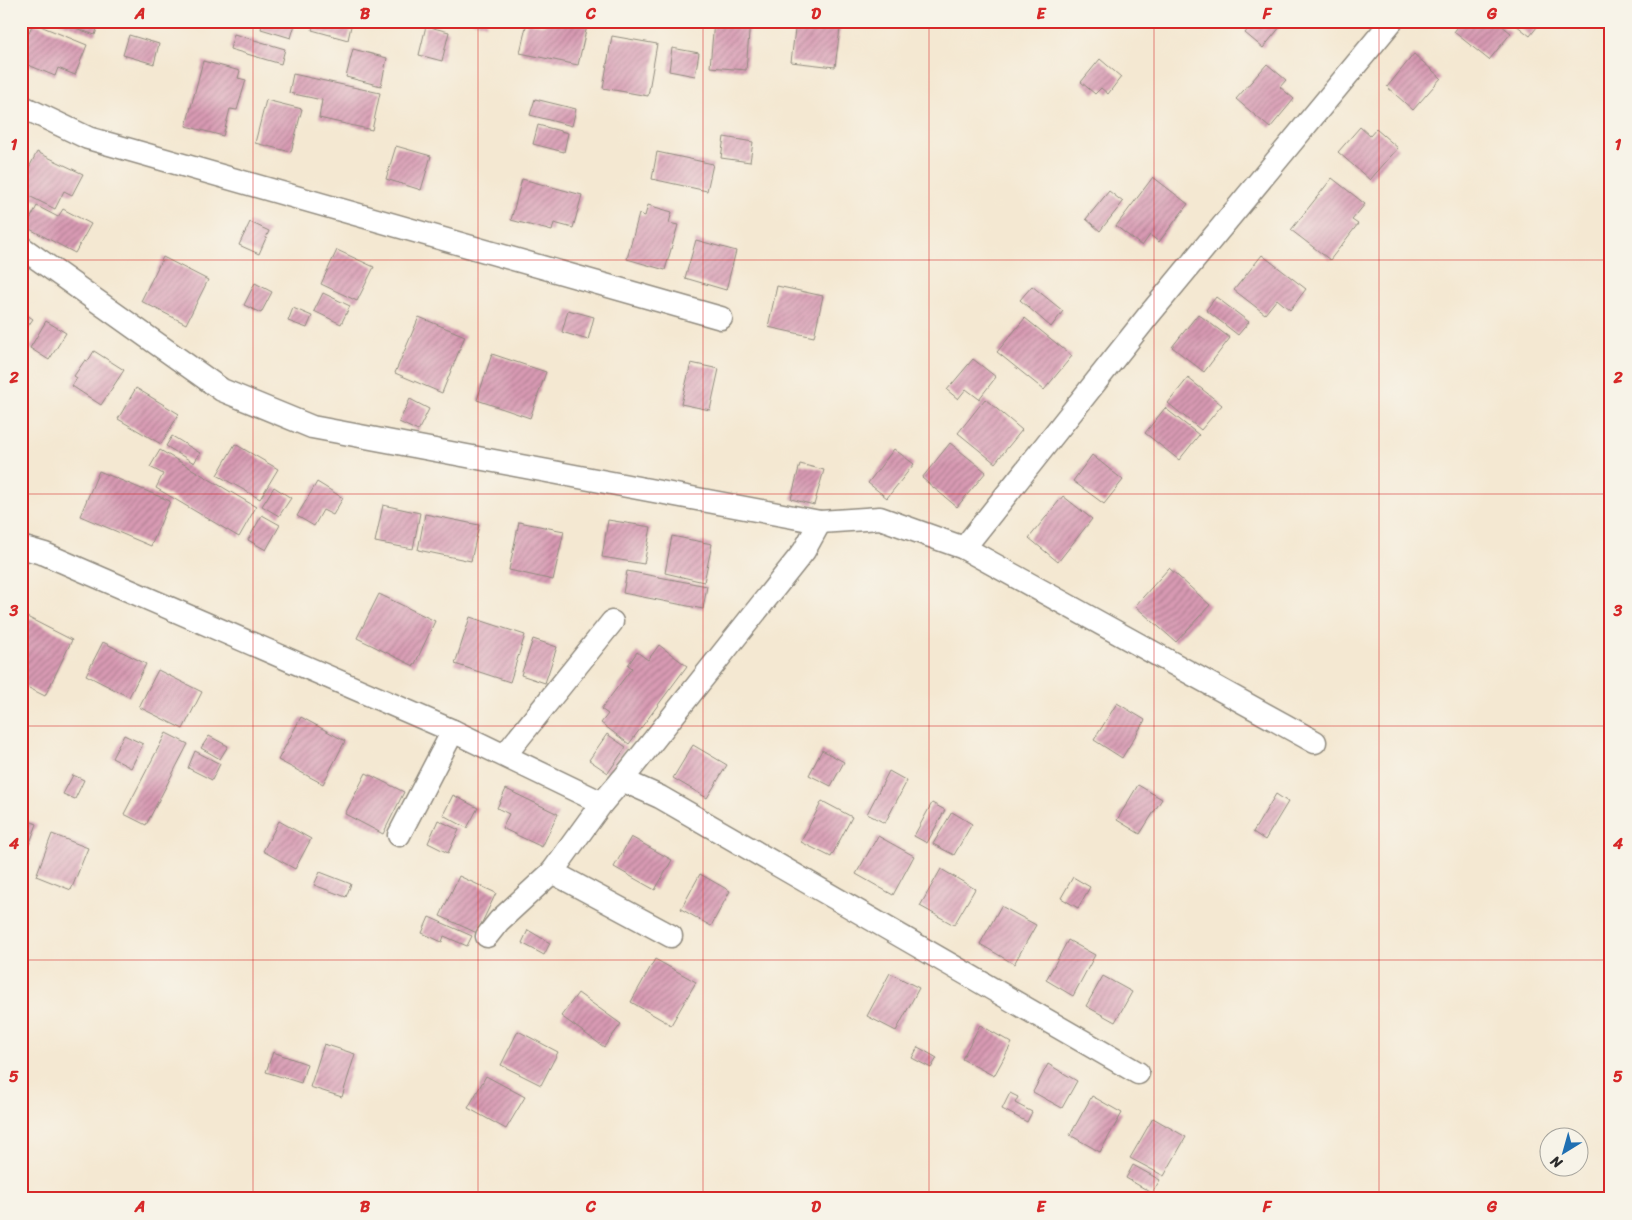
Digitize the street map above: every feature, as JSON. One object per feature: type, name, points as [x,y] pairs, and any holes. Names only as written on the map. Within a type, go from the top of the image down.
[{"type":"street","points":[[964,548],[1148,316],[1392,21]]},
{"type":"street","points":[[21,106],[88,138],[721,318]]},
{"type":"street","points":[[21,247],[222,390],[312,427],[820,522],[880,518],[964,548],[1315,742]]},
{"type":"street","points":[[487,936],[499,921],[552,872],[602,803],[804,551],[820,522]]},
{"type":"street","points":[[21,547],[45,554],[453,731],[602,803]]},
{"type":"street","points":[[504,755],[612,622]]},
{"type":"street","points":[[399,835],[453,731]]},
{"type":"street","points":[[622,780],[660,797],[1138,1073]]},
{"type":"street","points":[[552,872],[671,936]]},
{"type":"building","points":[[95,21],[99,23],[95,35],[58,22]]},
{"type":"building","points":[[263,21],[296,21],[291,38],[261,29]]},
{"type":"building","points":[[315,21],[333,21],[351,26],[348,40],[312,30]]},
{"type":"building","points":[[470,21],[487,21],[486,25]]},
{"type":"building","points":[[546,21],[566,21],[587,26],[578,65],[520,53],[527,22],[545,26]]},
{"type":"building","points":[[714,21],[750,21],[746,70],[710,67]]},
{"type":"building","points":[[796,21],[841,21],[835,67],[791,62]]},
{"type":"building","points":[[1254,21],[1285,21],[1263,48],[1245,33]]},
{"type":"building","points":[[1462,21],[1496,21],[1511,33],[1489,60],[1454,32]]},
{"type":"building","points":[[1511,21],[1539,21],[1541,22],[1530,36]]},
{"type":"building","points":[[33,23],[87,45],[75,75],[58,68],[55,76],[21,62],[21,51]]},
{"type":"building","points":[[426,26],[449,32],[442,61],[419,55]]},
{"type":"building","points":[[234,34],[285,49],[281,64],[230,49]]},
{"type":"building","points":[[129,35],[159,44],[154,64],[123,55]]},
{"type":"building","points":[[612,36],[657,44],[648,96],[603,88]]},
{"type":"building","points":[[672,48],[699,53],[695,76],[669,71]]},
{"type":"building","points":[[353,49],[387,58],[381,86],[346,77]]},
{"type":"building","points":[[1414,54],[1441,78],[1413,110],[1387,87]]},
{"type":"building","points":[[1100,59],[1121,77],[1108,94],[1101,88],[1095,94],[1081,82]]},
{"type":"building","points":[[203,61],[240,71],[238,78],[246,80],[237,110],[230,109],[223,136],[186,126]]},
{"type":"building","points":[[1267,64],[1286,80],[1280,87],[1294,99],[1270,128],[1236,99]]},
{"type":"building","points":[[293,74],[380,93],[372,130],[319,118],[322,100],[289,93]]},
{"type":"building","points":[[535,99],[576,109],[572,126],[530,115]]},
{"type":"building","points":[[266,100],[302,109],[291,152],[255,143]]},
{"type":"building","points":[[538,125],[568,133],[564,152],[533,144]]},
{"type":"building","points":[[1360,127],[1370,136],[1376,129],[1398,148],[1370,180],[1338,152]]},
{"type":"building","points":[[724,137],[753,142],[750,162],[721,158]]},
{"type":"building","points":[[396,146],[431,156],[421,190],[386,179]]},
{"type":"building","points":[[37,152],[83,174],[72,195],[64,191],[55,209],[21,192],[21,183]]},
{"type":"building","points":[[657,152],[713,164],[707,191],[652,179]]},
{"type":"building","points":[[1153,177],[1188,204],[1159,242],[1150,235],[1142,246],[1116,226]]},
{"type":"building","points":[[1332,178],[1365,204],[1352,220],[1358,224],[1330,260],[1291,230]]},
{"type":"building","points":[[522,179],[582,195],[573,228],[554,223],[552,231],[511,220]]},
{"type":"building","points":[[1109,191],[1123,202],[1100,231],[1086,219]]},
{"type":"building","points":[[648,205],[672,212],[669,223],[678,225],[665,270],[627,259],[639,214],[645,216]]},
{"type":"building","points":[[37,206],[58,217],[63,209],[91,224],[75,253],[26,227]]},
{"type":"building","points":[[250,222],[269,231],[259,254],[239,245]]},
{"type":"building","points":[[696,240],[736,251],[726,290],[685,278]]},
{"type":"building","points":[[337,250],[374,267],[357,301],[321,284]]},
{"type":"building","points":[[1262,255],[1306,289],[1290,310],[1277,299],[1265,314],[1234,290]]},
{"type":"building","points":[[163,257],[208,280],[186,324],[141,301]]},
{"type":"building","points":[[255,283],[272,292],[261,313],[244,305]]},
{"type":"building","points":[[777,286],[823,296],[814,337],[768,327]]},
{"type":"building","points":[[1032,286],[1063,311],[1051,327],[1020,300]]},
{"type":"building","points":[[323,293],[350,306],[341,324],[314,311]]},
{"type":"building","points":[[1216,297],[1249,322],[1238,335],[1206,310]]},
{"type":"building","points":[[293,308],[312,316],[307,328],[288,321]]},
{"type":"building","points":[[568,310],[594,317],[588,340],[562,332]]},
{"type":"building","points":[[21,311],[33,319],[21,336]]},
{"type":"building","points":[[1198,314],[1230,338],[1204,372],[1172,347]]},
{"type":"building","points":[[419,317],[465,336],[442,393],[395,373]]},
{"type":"building","points":[[1025,318],[1072,356],[1044,390],[997,352]]},
{"type":"building","points":[[46,321],[66,333],[49,360],[30,348]]},
{"type":"building","points":[[94,351],[124,370],[101,405],[72,386],[77,378],[74,376],[85,360],[88,361]]},
{"type":"building","points":[[492,354],[546,372],[530,418],[477,400]]},
{"type":"building","points":[[973,359],[996,377],[979,399],[966,389],[958,399],[947,390]]},
{"type":"building","points":[[691,363],[719,369],[710,410],[681,404]]},
{"type":"building","points":[[1188,378],[1222,405],[1201,430],[1168,403]]},
{"type":"building","points":[[136,388],[179,414],[161,444],[118,419]]},
{"type":"building","points":[[410,399],[429,409],[418,431],[399,422]]},
{"type":"building","points":[[985,399],[1022,430],[995,463],[958,433]]},
{"type":"building","points":[[1165,408],[1199,435],[1179,460],[1145,433]]},
{"type":"building","points":[[172,436],[200,453],[194,463],[166,446]]},
{"type":"building","points":[[950,443],[986,472],[957,507],[922,478]]},
{"type":"building","points":[[235,444],[278,469],[260,499],[217,475]]},
{"type":"building","points":[[894,449],[914,464],[887,498],[868,483]]},
{"type":"building","points":[[160,450],[256,507],[239,537],[156,488],[163,474],[150,467]]},
{"type":"building","points":[[1092,455],[1123,480],[1104,504],[1073,481]]},
{"type":"building","points":[[800,464],[824,470],[814,505],[791,499]]},
{"type":"building","points":[[99,471],[170,501],[151,546],[80,516]]},
{"type":"building","points":[[317,482],[343,498],[333,515],[323,510],[314,526],[297,516]]},
{"type":"building","points":[[274,487],[291,498],[279,516],[262,506]]},
{"type":"building","points":[[1063,496],[1092,519],[1058,562],[1029,538]]},
{"type":"building","points":[[383,505],[420,513],[413,549],[375,542]]},
{"type":"building","points":[[425,514],[479,525],[471,561],[418,550]]},
{"type":"building","points":[[262,515],[280,525],[266,550],[248,540]]},
{"type":"building","points":[[608,520],[651,527],[644,564],[602,557]]},
{"type":"building","points":[[519,522],[564,531],[553,580],[509,570]]},
{"type":"building","points":[[672,536],[712,544],[704,582],[665,573]]},
{"type":"building","points":[[1169,568],[1210,605],[1176,642],[1135,606]]},
{"type":"building","points":[[627,571],[707,586],[703,609],[623,593]]},
{"type":"building","points":[[379,594],[435,621],[414,666],[357,638]]},
{"type":"building","points":[[27,617],[72,640],[45,696],[21,684],[21,628]]},
{"type":"building","points":[[470,617],[525,635],[510,682],[455,664]]},
{"type":"building","points":[[533,639],[557,647],[545,683],[521,675]]},
{"type":"building","points":[[103,642],[146,664],[129,697],[86,675]]},
{"type":"building","points":[[659,645],[687,666],[629,744],[601,723],[608,714],[601,709],[632,668],[628,665],[637,652],[648,660]]},
{"type":"building","points":[[158,670],[202,692],[183,729],[139,707]]},
{"type":"building","points":[[1117,703],[1145,720],[1122,758],[1094,740]]},
{"type":"building","points":[[301,717],[345,741],[323,784],[278,760]]},
{"type":"building","points":[[166,733],[188,744],[146,825],[124,814]]},
{"type":"building","points":[[607,734],[626,747],[608,773],[589,760]]},
{"type":"building","points":[[124,735],[143,744],[131,768],[112,758]]},
{"type":"building","points":[[209,736],[228,746],[220,759],[201,748]]},
{"type":"building","points":[[693,745],[727,765],[707,798],[673,778]]},
{"type":"building","points":[[822,750],[844,762],[831,786],[809,775]]},
{"type":"building","points":[[195,751],[220,764],[212,780],[188,768]]},
{"type":"building","points":[[889,771],[907,781],[885,823],[867,814]]},
{"type":"building","points":[[366,773],[404,792],[383,834],[345,814]]},
{"type":"building","points":[[73,775],[84,780],[75,799],[63,794]]},
{"type":"building","points":[[1138,785],[1162,799],[1140,834],[1117,820]]},
{"type":"building","points":[[506,789],[558,814],[542,847],[502,828],[509,814],[497,808]]},
{"type":"building","points":[[1276,794],[1288,802],[1265,840],[1253,832]]},
{"type":"building","points":[[453,795],[478,808],[467,828],[443,815]]},
{"type":"building","points":[[822,801],[852,817],[831,857],[801,842]]},
{"type":"building","points":[[932,803],[945,810],[927,843],[914,836]]},
{"type":"building","points":[[952,812],[972,824],[954,855],[933,844]]},
{"type":"building","points":[[24,819],[37,824],[29,845],[21,841],[21,827]]},
{"type":"building","points":[[438,820],[459,830],[448,853],[428,843]]},
{"type":"building","points":[[279,821],[311,839],[295,869],[263,851]]},
{"type":"building","points":[[52,834],[88,848],[71,890],[36,876]]},
{"type":"building","points":[[878,836],[914,856],[893,895],[856,874]]},
{"type":"building","points":[[631,837],[672,860],[655,890],[614,867]]},
{"type":"building","points":[[941,869],[975,889],[954,925],[920,906]]},
{"type":"building","points":[[320,872],[351,884],[346,897],[314,885]]},
{"type":"building","points":[[700,874],[730,891],[711,926],[681,909]]},
{"type":"building","points":[[459,876],[496,893],[477,933],[440,916]]},
{"type":"building","points":[[1073,877],[1090,887],[1078,908],[1061,898]]},
{"type":"building","points":[[1001,906],[1036,925],[1014,964],[980,944]]},
{"type":"building","points":[[429,917],[472,936],[467,946],[444,936],[442,942],[422,933]]},
{"type":"building","points":[[528,930],[550,943],[544,955],[522,943]]},
{"type":"building","points":[[1068,940],[1095,955],[1073,996],[1046,980]]},
{"type":"building","points":[[655,959],[696,982],[671,1025],[631,1002]]},
{"type":"building","points":[[890,973],[919,988],[896,1031],[867,1016]]},
{"type":"building","points":[[1103,976],[1132,992],[1115,1022],[1086,1006]]},
{"type":"building","points":[[578,993],[621,1024],[604,1047],[561,1016]]},
{"type":"building","points":[[980,1025],[1012,1043],[994,1076],[962,1059]]},
{"type":"building","points":[[518,1031],[558,1052],[541,1085],[501,1065]]},
{"type":"building","points":[[324,1044],[355,1054],[342,1097],[310,1087]]},
{"type":"building","points":[[918,1047],[937,1058],[931,1068],[912,1058]]},
{"type":"building","points":[[273,1052],[307,1064],[301,1083],[266,1072]]},
{"type":"building","points":[[1048,1064],[1077,1081],[1062,1108],[1033,1092]]},
{"type":"building","points":[[486,1076],[525,1097],[506,1129],[468,1108]]},
{"type":"building","points":[[1010,1093],[1018,1097],[1015,1103],[1032,1112],[1027,1122],[1002,1109]]},
{"type":"building","points":[[1092,1096],[1122,1113],[1100,1152],[1070,1135]]},
{"type":"building","points":[[1153,1118],[1186,1137],[1164,1176],[1130,1158]]},
{"type":"building","points":[[1133,1165],[1160,1180],[1152,1193],[1126,1178]]}]
